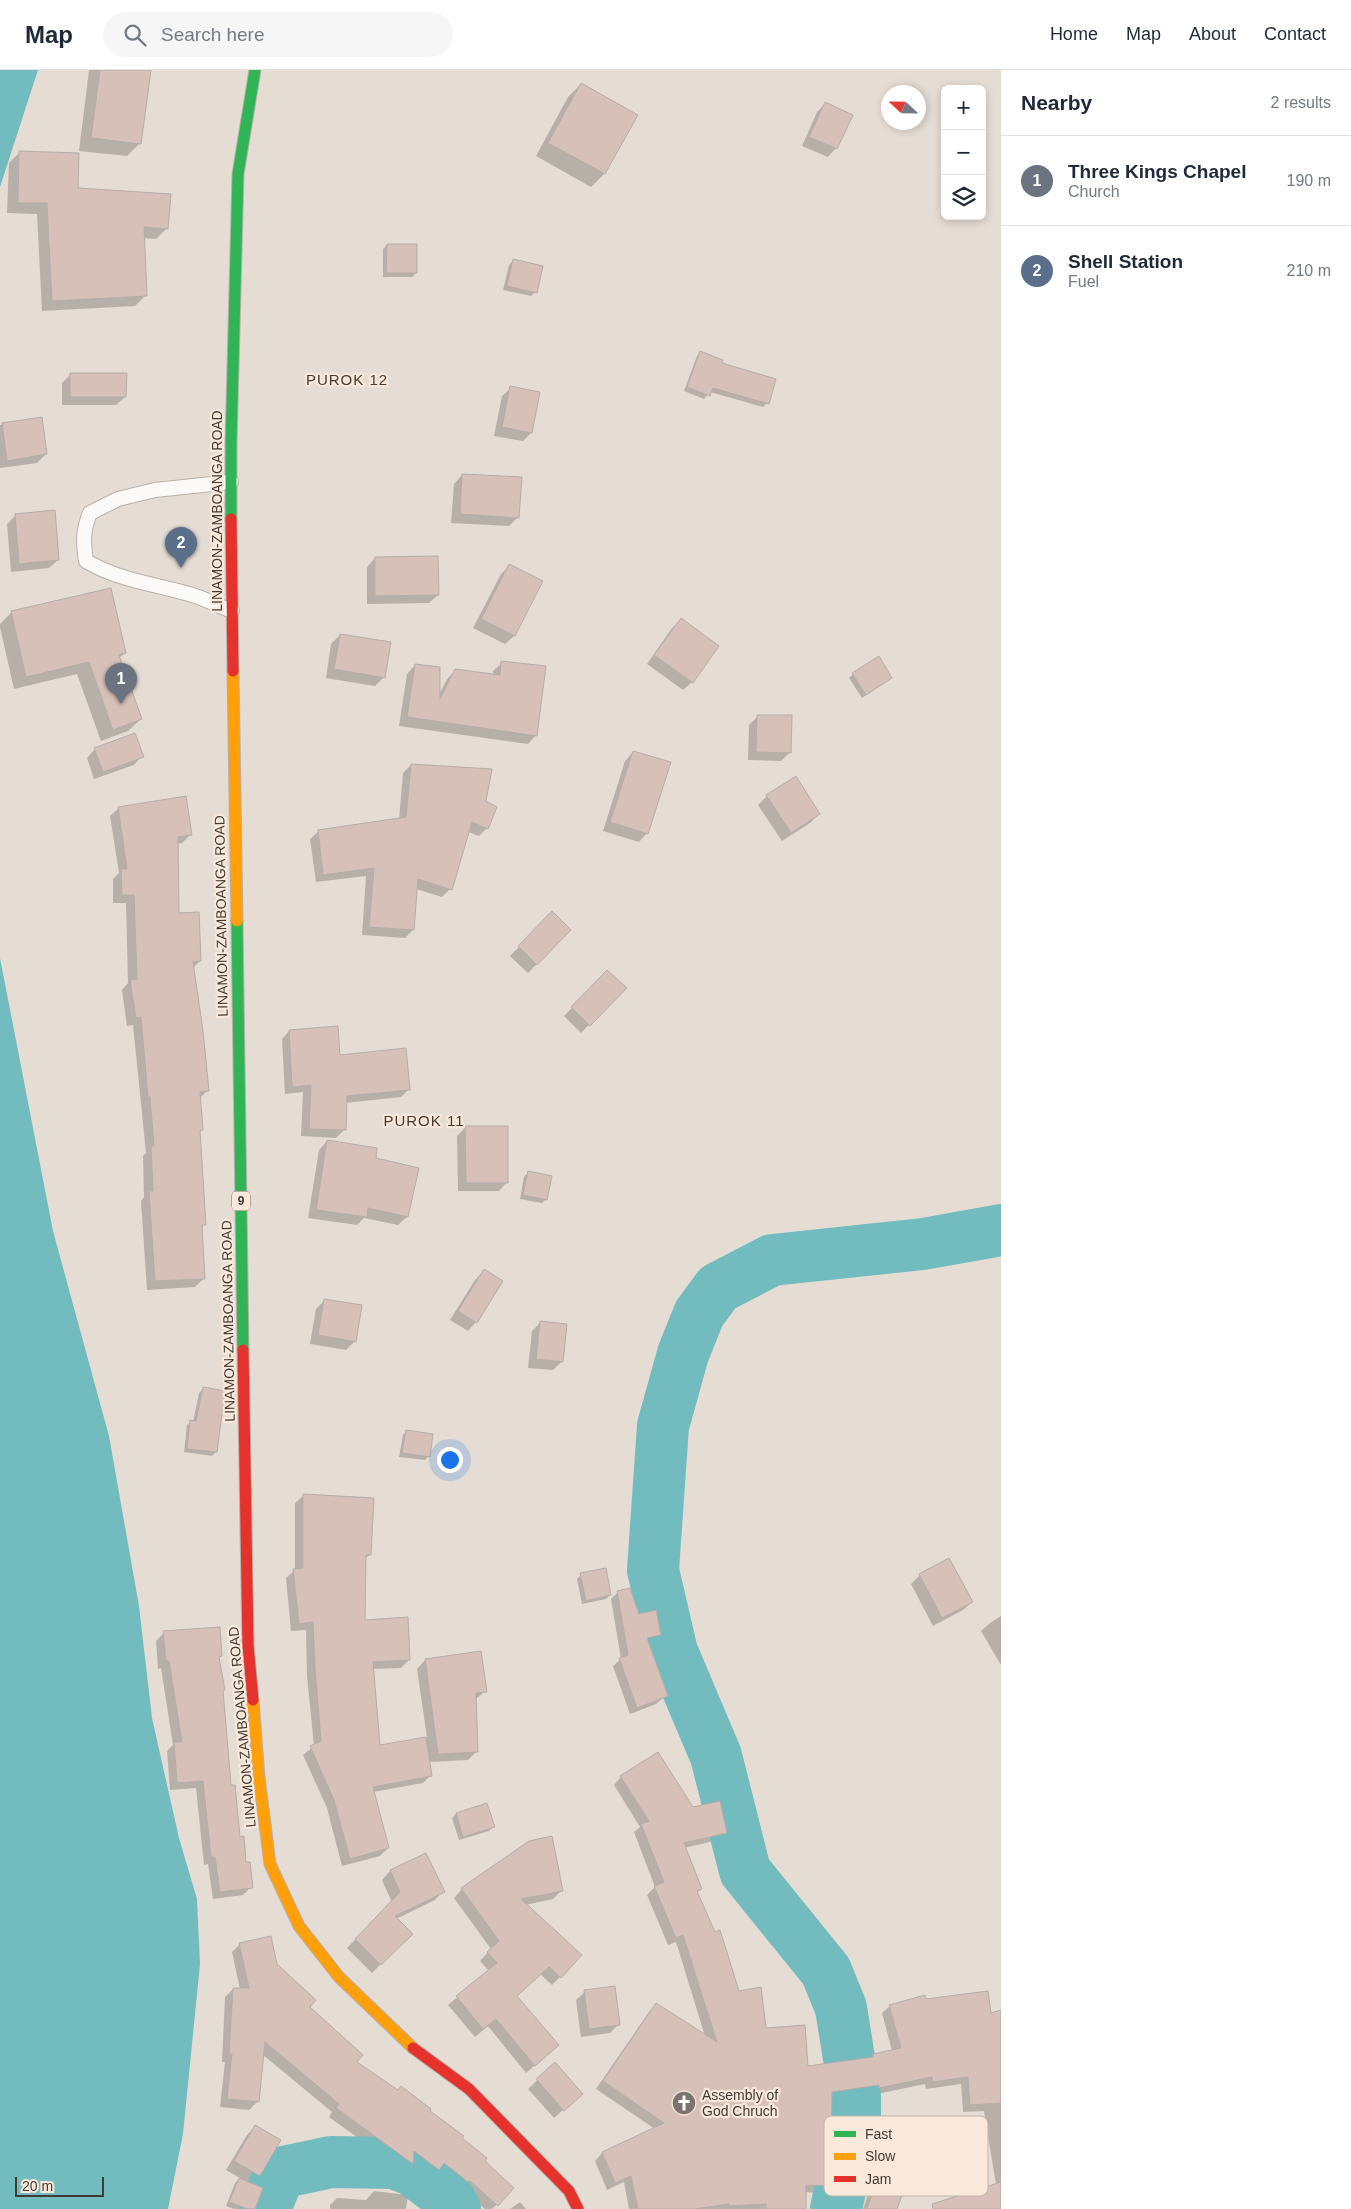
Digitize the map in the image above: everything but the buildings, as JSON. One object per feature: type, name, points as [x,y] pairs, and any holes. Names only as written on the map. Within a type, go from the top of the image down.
[{"type":"highway","name":"LINAMON-ZAMBOANGA ROAD","points":[[255,70],[238,174],[231,482],[232,611],[248,1645],[259,1776],[270,1864],[299,1926],[339,1977],[412,2047],[469,2089],[569,2191],[578,2209]]},
{"type":"lane","points":[[231,482],[170,488],[118,500],[90,512],[84,527],[83,541],[86,561],[100,569],[155,586],[190,594],[232,611]]},
{"type":"water","points":[[0,70],[38,70],[0,187]]},
{"type":"water","points":[[0,958],[53,1231],[109,1436],[139,1606],[152,1718],[179,1838],[197,1899],[200,1964],[183,2134],[168,2209],[0,2209]]},
{"type":"waterway","points":[[855,2116],[855,2096],[841,2008],[826,1971],[745,1871],[716,1756],[672,1652],[653,1570],[663,1426],[683,1354],[699,1314],[718,1288],[772,1260],[923,1244],[1001,1230]]},
{"type":"waterway","points":[[265,2209],[275,2184],[284,2172],[331,2162],[394,2163],[412,2170],[447,2196],[455,2209]]},
{"type":"waterway","points":[[836,2209],[839,2196]]},
{"type":"traffic: fast","points":[[231,519],[231,444],[238,174],[255,70]]},
{"type":"traffic: fast","points":[[237,921],[243,1350]]},
{"type":"traffic: slow","points":[[233,671],[237,921]]},
{"type":"traffic: slow","points":[[253,1700],[259,1777],[270,1864],[299,1926],[339,1977],[413,2048]]},
{"type":"traffic: jam","points":[[231,519],[233,671]]},
{"type":"traffic: jam","points":[[243,1350],[248,1645],[253,1700]]},
{"type":"traffic: jam","points":[[413,2048],[469,2089],[569,2191],[578,2209]]},
{"type":"place","name":"Shell Station","points":[[181,568]]},
{"type":"place","name":"Three Kings Chapel","points":[[121,704]]},
{"type":"place","name":"Assembly of God Chruch","points":[[684,2103]]},
{"type":"district","name":"PUROK 12","points":[[347,380]]},
{"type":"district","name":"PUROK 11","points":[[424,1121]]}]
